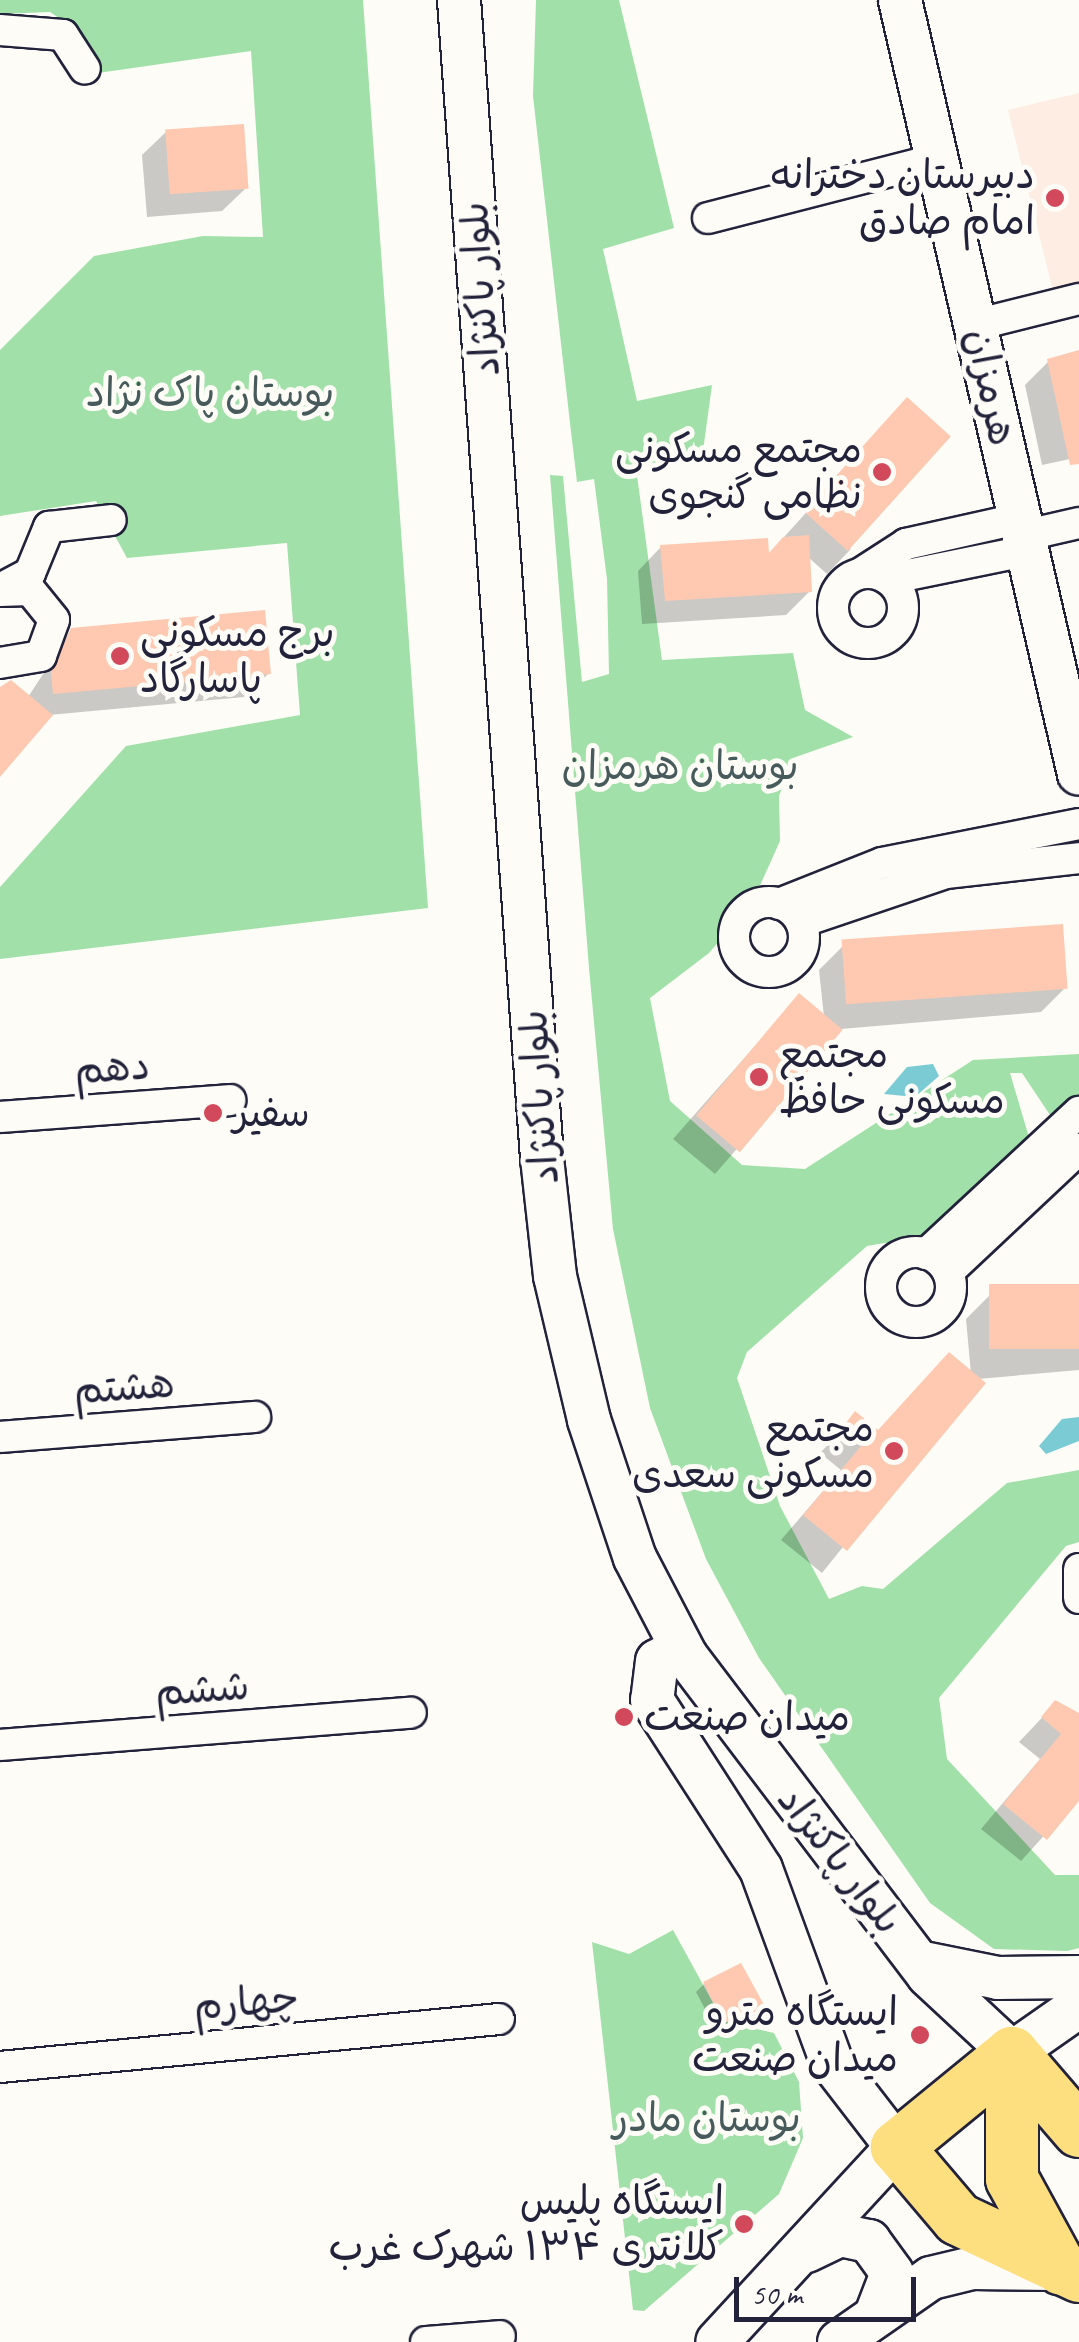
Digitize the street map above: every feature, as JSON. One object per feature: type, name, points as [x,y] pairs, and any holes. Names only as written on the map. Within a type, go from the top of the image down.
[{"type":"highway","points":[[1012,2053],[896,2146],[958,2220],[1070,2273]]},
{"type":"highway","points":[[1012,2053],[1079,2131]]},
{"type":"highway","points":[[1012,2053],[1012,2179],[1070,2273]]},
{"type":"main road","name":"بلوار پاکنژاد","points":[[459,0],[556,1276],[629,1540],[686,1656],[919,1962],[1012,2053]]},
{"type":"main road","name":"هرمزان","points":[[900,0],[979,324],[1022,535],[1079,774]]},
{"type":"main road","name":"بلوار پاکنژاد","points":[[686,1656],[656,1661],[652,1700],[761,1869],[832,2063],[896,2146]]},
{"type":"main road","points":[[761,1869],[754,1826],[792,1798]]},
{"type":"main road","points":[[919,1962],[998,1978],[1079,1977]]},
{"type":"main road","points":[[1012,2053],[1079,2006]]},
{"type":"main road","points":[[716,2342],[806,2251],[896,2146]]},
{"type":"main road","points":[[806,2251],[840,2235],[869,2240],[892,2272],[878,2327]]},
{"type":"main road","points":[[839,2342],[878,2327],[930,2278],[972,2268],[1070,2273]]},
{"type":"street","points":[[0,30],[63,35],[85,69]]},
{"type":"street","points":[[708,218],[937,159]]},
{"type":"street","points":[[979,324],[1079,299]]},
{"type":"street","points":[[1,589],[30,573],[49,527],[111,520]]},
{"type":"street","points":[[874,576],[906,544],[1022,535],[1079,523]]},
{"type":"street","points":[[0,664],[30,664],[54,634],[41,598],[1,589]]},
{"type":"street","points":[[790,913],[942,861],[1079,824]]},
{"type":"street","points":[[942,861],[1079,858]]},
{"type":"street","name":"دهم","points":[[0,1117],[230,1100]]},
{"type":"street","points":[[937,1263],[1066,1146],[1079,1112]]},
{"type":"street","name":"هشتم","points":[[0,1437],[255,1417]]},
{"type":"street","points":[[1079,1569],[1079,1598]]},
{"type":"street","name":"ششم","points":[[0,1745],[411,1713]]},
{"type":"street","name":"چهارم","points":[[0,2068],[500,2020]]},
{"type":"street","points":[[426,2342],[500,2336]]},
{"type":"shaded area","name":"دبیرستان دخترانه امام صادق","points":[[1079,93],[1079,285],[1053,291],[1008,110]]},
{"type":"green space","name":"بوستان پاک نژاد","points":[[0,0],[363,0],[428,908],[0,959],[0,887],[126,746],[300,715],[287,543],[127,558],[96,501],[0,516],[0,350],[94,256],[203,236],[263,237],[251,51],[98,73],[81,33],[50,12],[0,14]]},
{"type":"green space","name":"بوستان هرمزان","points":[[536,0],[619,0],[674,228],[603,249],[637,401],[712,385],[703,451],[636,468],[662,660],[793,653],[805,710],[853,737],[793,758],[779,796],[780,841],[753,901],[709,953],[650,998],[670,1101],[742,1165],[805,1169],[973,1060],[1079,1054],[1079,1118],[1058,1127],[1022,1073],[1010,1073],[1033,1151],[943,1233],[867,1246],[747,1352],[737,1378],[780,1506],[829,1599],[862,1586],[883,1589],[1007,1483],[1079,1470],[1079,1542],[1066,1546],[939,1698],[947,1759],[1055,1875],[1079,1875],[1079,1948],[994,1949],[930,1903],[759,1658],[706,1559],[650,1408],[613,1229],[589,968],[550,475],[563,476],[582,682],[609,674],[607,579],[594,479],[577,482],[533,96]]},
{"type":"green space","name":"بوستان مادر","points":[[673,1930],[723,2021],[774,2033],[799,2082],[803,2138],[779,2194],[644,2311],[633,2310],[592,1942],[629,1954]]},
{"type":"water","points":[[933,1064],[939,1076],[915,1097],[884,1094],[907,1067]]},
{"type":"water","points":[[1079,1417],[1079,1441],[1046,1454],[1039,1446],[1062,1419]]},
{"type":"building","points":[[244,124],[249,189],[170,194],[165,130]]},
{"type":"building","points":[[1079,350],[1079,464],[1070,465],[1047,359]]},
{"type":"building","name":"مجتمع مسکونی نظامی گنجوی","points":[[907,397],[951,436],[848,551],[804,511]]},
{"type":"building","name":"مجتمع مسکونی نظامی گنجوی","points":[[809,535],[812,592],[665,601],[660,545],[768,538],[769,553],[783,537]]},
{"type":"building","name":"برج مسکونی پاسارگاد","points":[[265,610],[271,674],[53,694],[51,672],[71,628]]},
{"type":"building","name":"برج مسکونی پاسارگاد","points":[[11,680],[53,715],[0,777],[0,687]]},
{"type":"building","name":"مجتمع مسکونی حافظ","points":[[1063,924],[1068,989],[846,1004],[842,939]]},
{"type":"building","name":"مجتمع مسکونی حافظ","points":[[799,993],[843,1030],[740,1152],[696,1116]]},
{"type":"building","points":[[989,1284],[1079,1284],[1079,1349],[989,1349]]},
{"type":"building","name":"مجتمع مسکونی سعدی","points":[[949,1352],[986,1383],[847,1551],[803,1515],[862,1445],[842,1428],[855,1411],[878,1430]]},
{"type":"building","points":[[1055,1700],[1079,1713],[1079,1801],[1047,1840],[1003,1804],[1061,1734],[1041,1717]]},
{"type":"building","points":[[741,1963],[773,2021],[723,2022],[703,1982]]},
{"type":"place","name":"دبیرستان دخترانه امام صادق","points":[[1055,198]]},
{"type":"place","name":"مجتمع مسکونی نظامی گنجوی","points":[[882,472]]},
{"type":"place","name":"برج مسکونی پاسارگاد","points":[[120,656]]},
{"type":"place","name":"مجتمع مسکونی حافظ","points":[[759,1077]]},
{"type":"place","name":"سفیر","points":[[213,1113]]},
{"type":"place","name":"مجتمع مسکونی سعدی","points":[[894,1451]]},
{"type":"place","name":"میدان صنعت","points":[[624,1717]]},
{"type":"place","name":"ایستگاه مترو میدان صنعت","points":[[920,2035]]},
{"type":"place","name":"ایستگاه پلیس کلانتری ۱۳۴ شهرک غرب","points":[[744,2224]]}]
